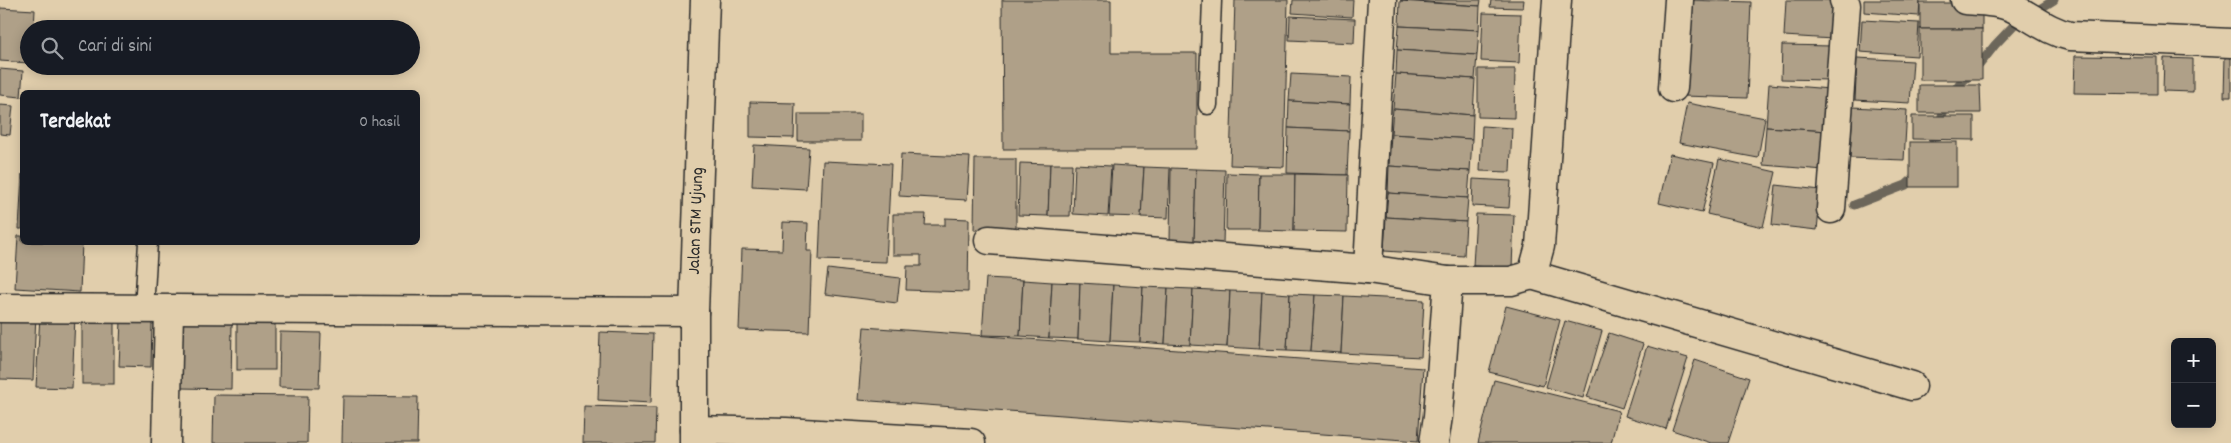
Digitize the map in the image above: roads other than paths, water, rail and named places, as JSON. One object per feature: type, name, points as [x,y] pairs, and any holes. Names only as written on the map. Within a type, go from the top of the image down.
[{"type":"street","name":"Jalan STM Ujung","points":[[694,437],[694,312],[704,0]]},
{"type":"street","points":[[1368,269],[1382,0]]},
{"type":"street","points":[[1532,275],[1540,246],[1558,0]]},
{"type":"street","points":[[1673,88],[1679,0]]},
{"type":"street","points":[[1831,209],[1846,5],[1844,0]]},
{"type":"street","points":[[1965,0],[1995,3],[2010,7],[2055,32],[2070,36],[2231,44]]},
{"type":"street","points":[[989,240],[1368,269],[1448,281],[1511,281],[1532,275],[1912,386]]},
{"type":"street","points":[[1434,443],[1438,416],[1448,281]]},
{"type":"street","points":[[0,308],[694,312]]},
{"type":"street","points":[[156,310],[166,443]]},
{"type":"street","points":[[694,437],[786,432],[971,443]]},
{"type":"lane","points":[[1208,105],[1212,0]]},
{"type":"lane","points":[[148,245],[156,310]]},
{"type":"waterway","points":[[1930,152],[1947,101],[1959,84],[1973,73],[2014,25],[2054,0]]},
{"type":"waterway","points":[[1854,205],[1906,185],[1918,174]]}]
